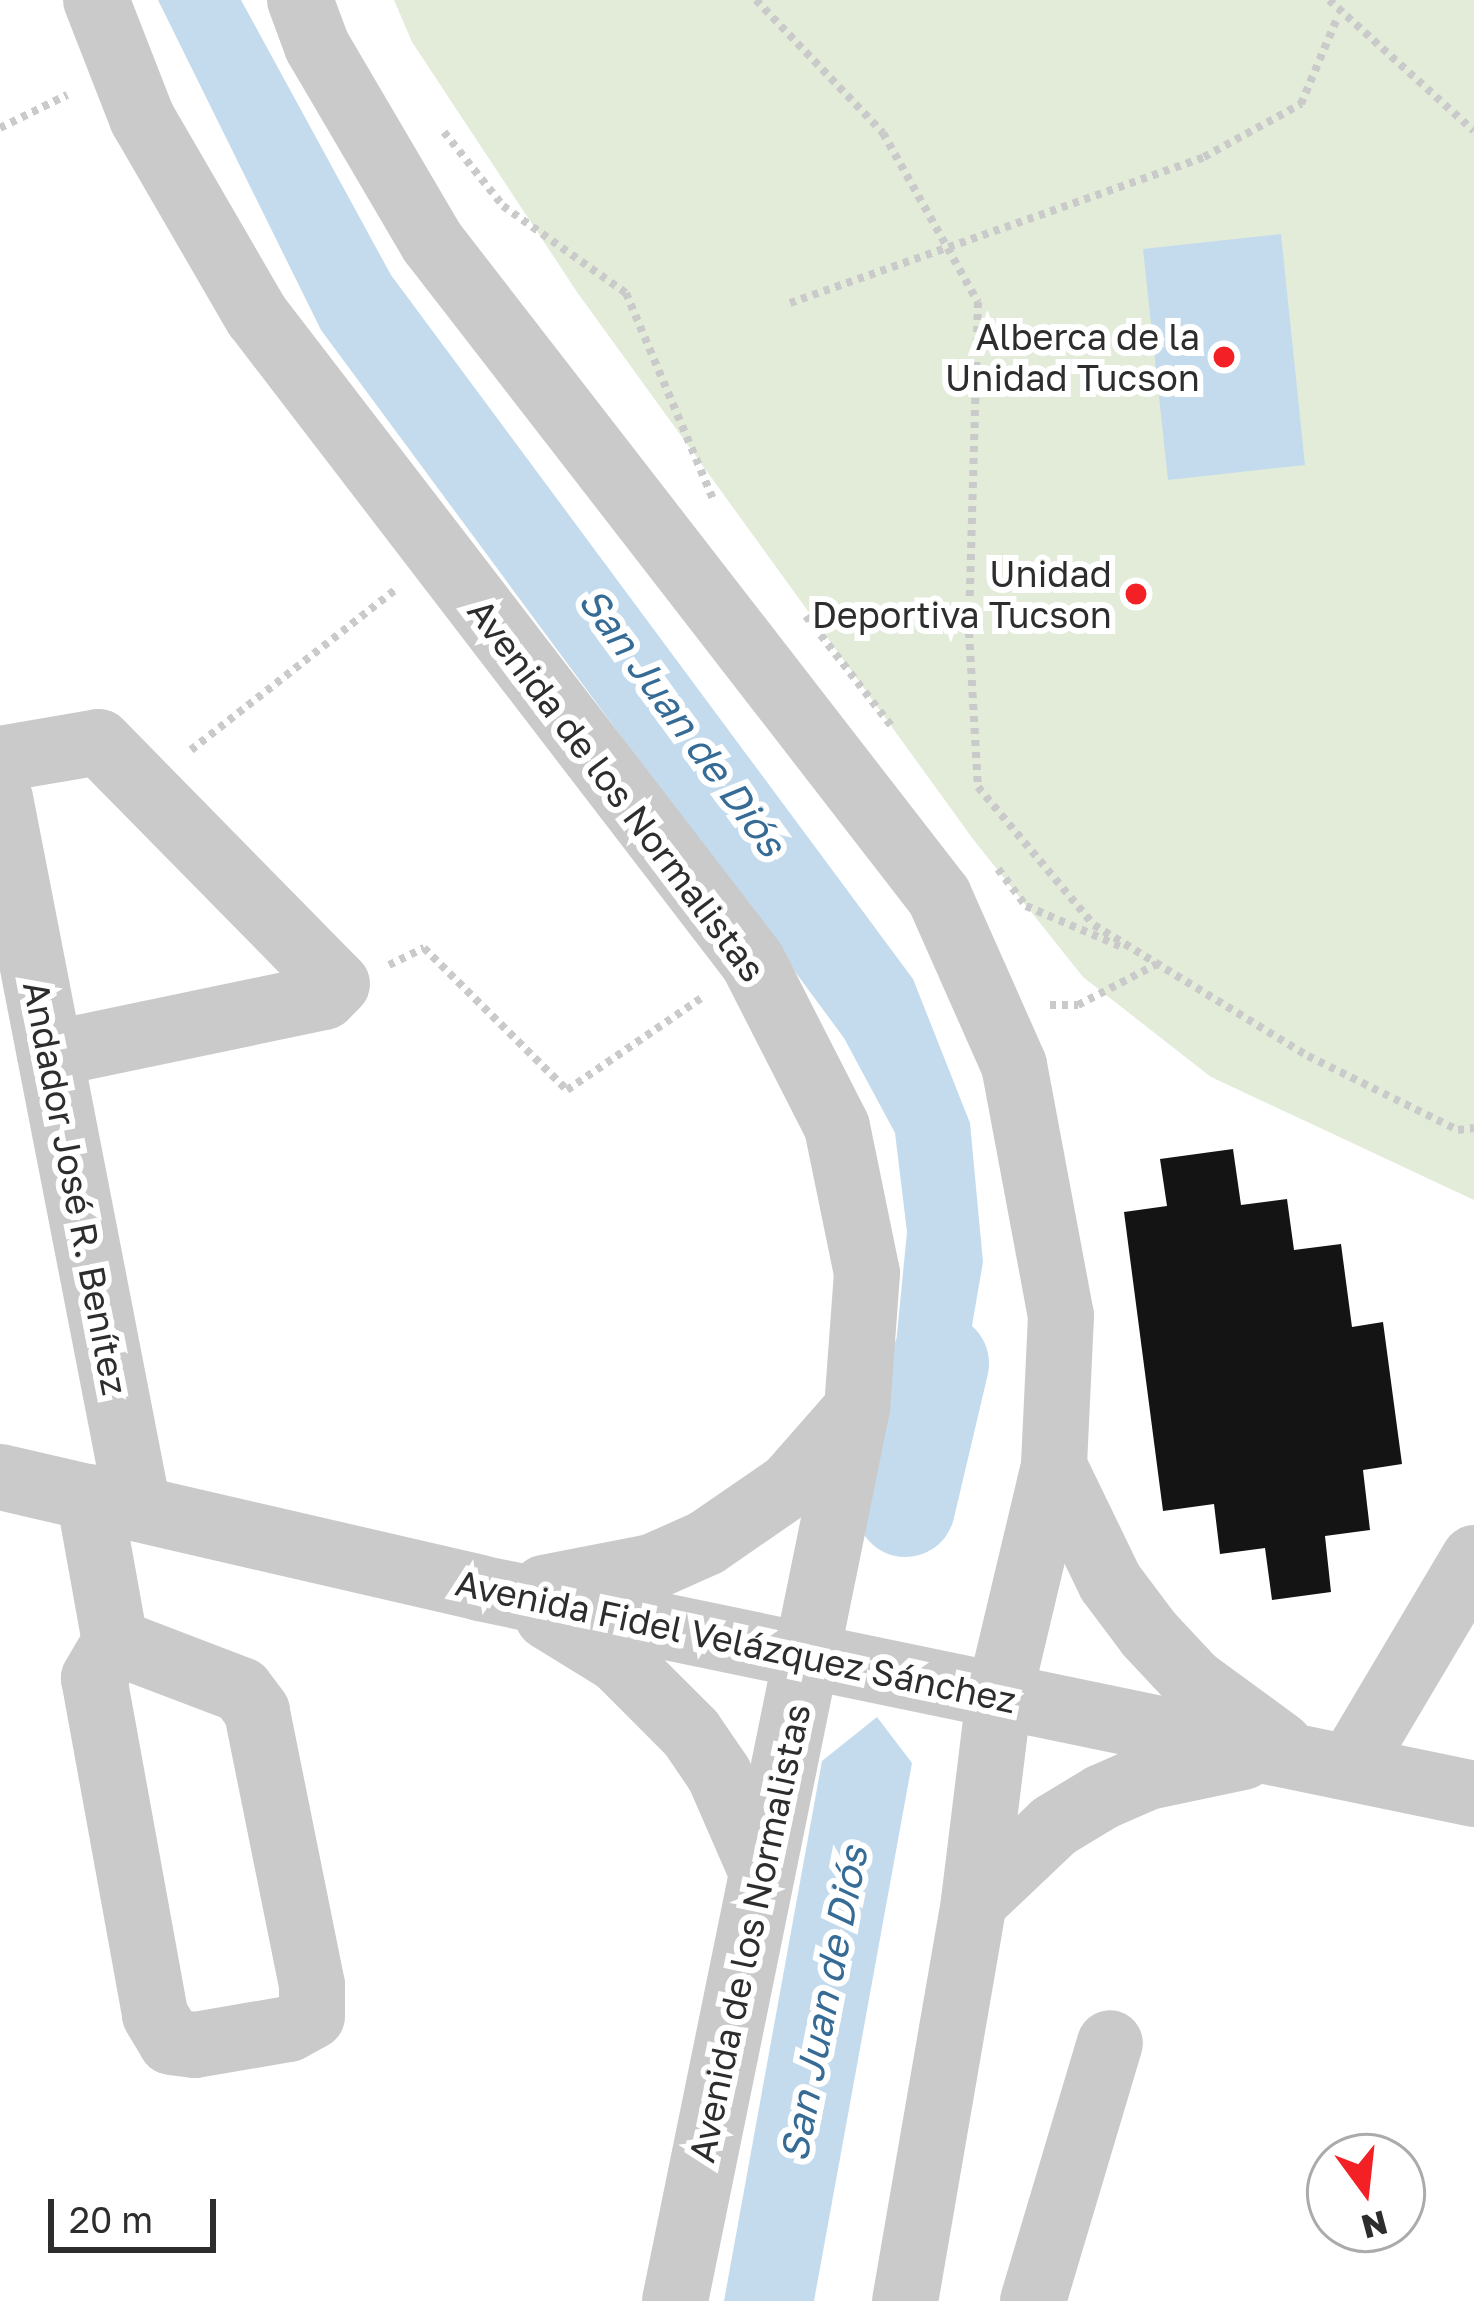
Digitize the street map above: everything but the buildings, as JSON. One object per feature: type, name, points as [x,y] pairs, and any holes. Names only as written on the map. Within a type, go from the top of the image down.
[{"type":"street","name":"Avenida de los Normalistas","points":[[96,0],[142,118],[257,316],[754,962],[837,1127],[867,1273],[857,1408],[759,1866],[675,2301]]},
{"type":"street","points":[[300,0],[317,46],[432,242],[940,896],[1014,1065],[1061,1316],[1054,1466],[999,1697],[974,1902],[905,2301]]},
{"type":"street","points":[[0,759],[92,739],[146,786],[337,989]]},
{"type":"street","name":"Andador José R. Benítez","points":[[0,798],[50,1054],[114,1502],[115,1642]]},
{"type":"street","points":[[50,1054],[337,989]]},
{"type":"street","points":[[478,1588],[596,1582],[706,1543],[790,1485],[857,1408]]},
{"type":"street","points":[[1054,1466],[1110,1582],[1149,1634],[1193,1681],[1324,1762]]},
{"type":"street","name":"Avenida Fidel Velázquez Sánchez","points":[[0,1477],[478,1588],[1474,1794]]},
{"type":"street","points":[[1324,1762],[1474,1558]]},
{"type":"street","points":[[478,1588],[574,1630],[657,1695],[719,1774],[759,1866]]},
{"type":"street","points":[[115,1642],[241,1690],[257,1711],[312,1985],[312,2015],[289,2030],[195,2045],[171,2042],[155,2014],[94,1678],[115,1642]]},
{"type":"street","points":[[974,1902],[1054,1826],[1102,1797],[1197,1764],[1324,1762]]},
{"type":"street","points":[[1034,2301],[1110,2043]]},
{"type":"path","points":[[756,0],[883,133],[952,245],[978,302],[969,632],[978,787],[1094,926],[1308,1056],[1458,1130],[1474,1128]]},
{"type":"path","points":[[1329,0],[1338,16],[1474,131]]},
{"type":"path","points":[[790,303],[1204,157],[1301,104],[1338,16]]},
{"type":"path","points":[[0,128],[123,69]]},
{"type":"path","points":[[435,122],[503,206],[626,293],[730,521]]},
{"type":"path","points":[[146,786],[440,555]]},
{"type":"path","points":[[790,596],[904,742]]},
{"type":"path","points":[[985,851],[1026,905],[1158,963]]},
{"type":"path","points":[[337,989],[424,948],[567,1090],[754,962]]},
{"type":"path","points":[[987,1007],[1078,1005],[1158,963]]},
{"type":"green space","name":"Unidad Deportiva Tucson","points":[[394,0],[1474,0],[1474,1200],[1211,1077],[1083,977],[973,839],[577,292],[412,42]]},
{"type":"water","points":[[158,0],[241,0],[391,275],[913,979],[970,1123],[983,1262],[950,1453],[907,1493],[887,1436],[907,1232],[895,1133],[844,1038],[321,330]]},
{"type":"water","name":"Alberca de la Unidad Tucson","points":[[1281,234],[1305,465],[1168,480],[1143,249]]},
{"type":"water","points":[[877,1717],[912,1763],[814,2301],[724,2301],[822,1761]]},
{"type":"waterway","name":"San Juan de Diós","points":[[905,1507],[939,1363]]},
{"type":"place","name":"Alberca de la Unidad Tucson","points":[[1224,357]]},
{"type":"place","name":"Unidad Deportiva Tucson","points":[[1136,594]]}]
